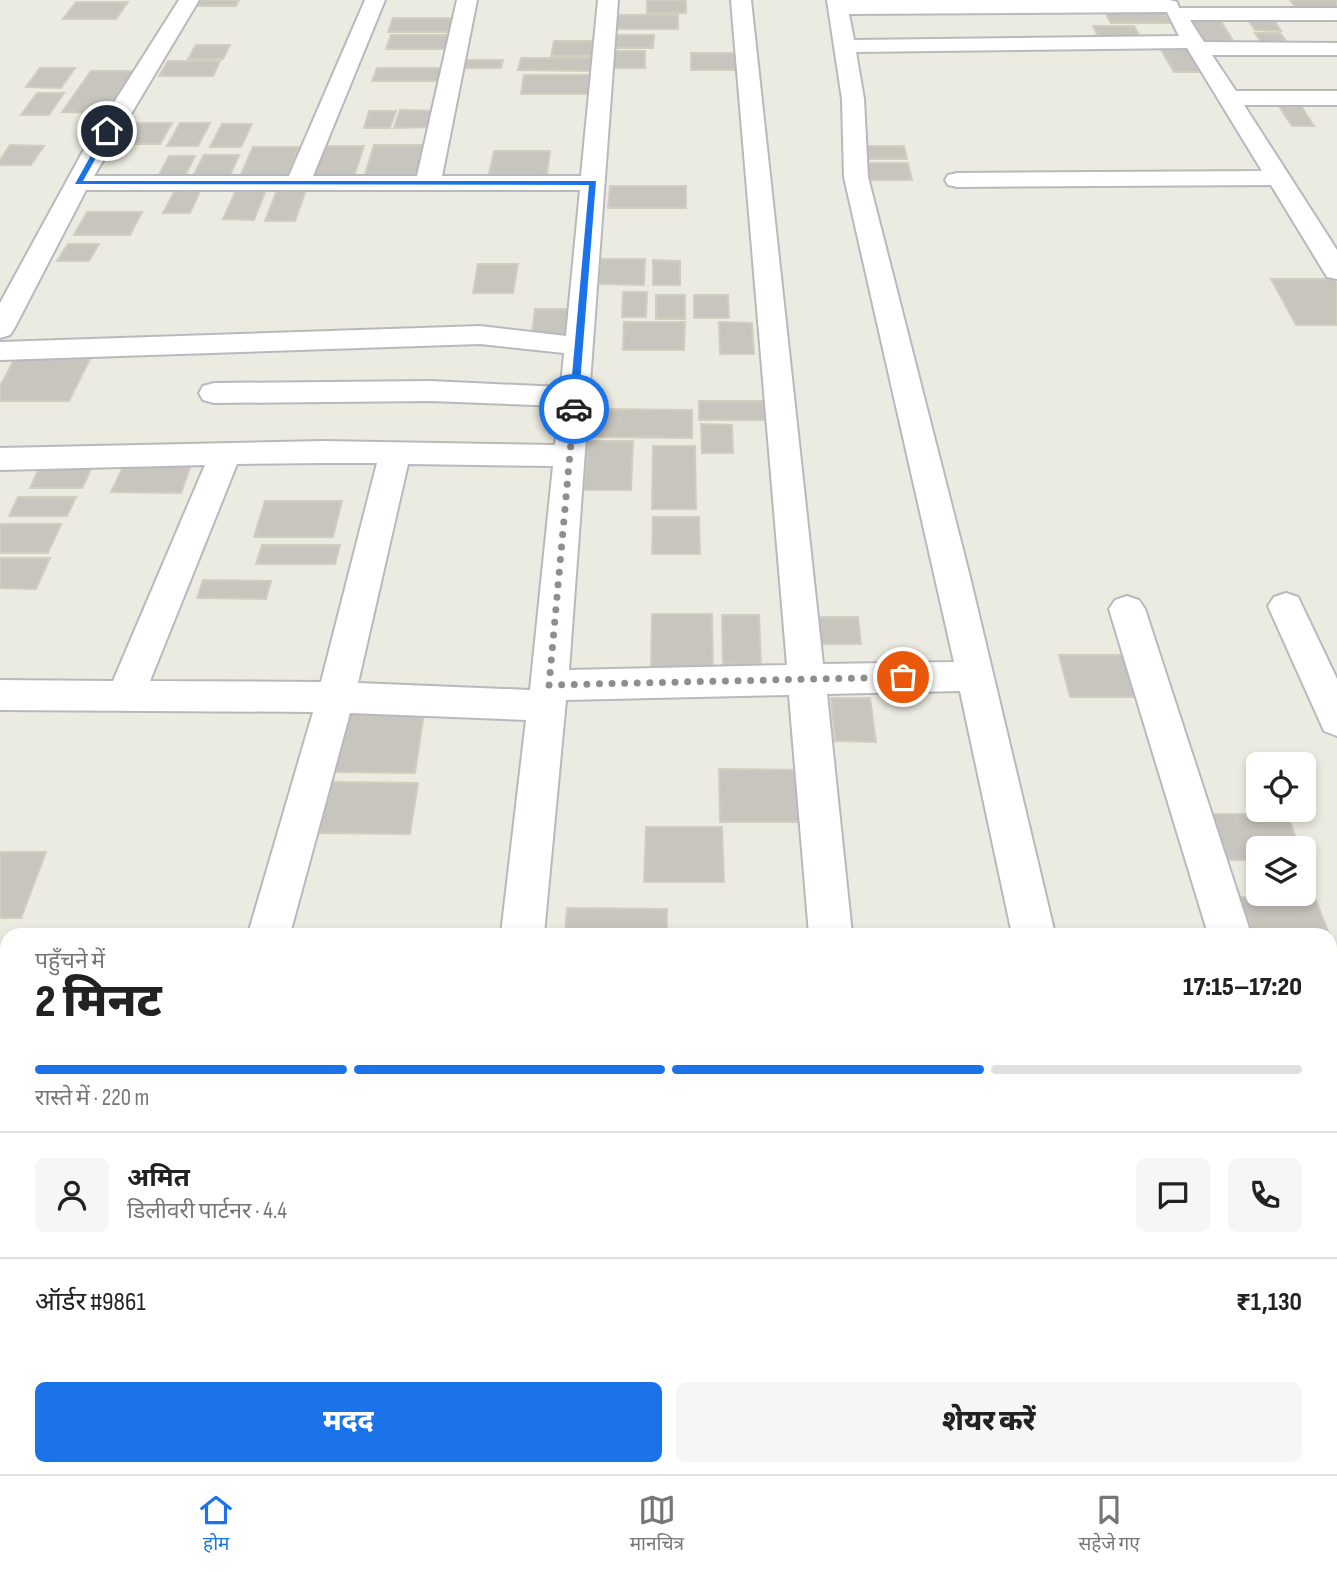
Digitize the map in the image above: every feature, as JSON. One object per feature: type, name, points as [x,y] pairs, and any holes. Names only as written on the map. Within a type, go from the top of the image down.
[{"type":"street","points":[[0,329],[78,183],[189,0]]},
{"type":"street","points":[[298,183],[375,0]]},
{"type":"street","points":[[428,183],[467,0]]},
{"type":"street","points":[[524,928],[570,456],[608,0]]},
{"type":"street","points":[[741,0],[830,928]]},
{"type":"street","points":[[1033,928],[856,177],[853,99],[838,4],[1171,7],[1337,15]]},
{"type":"street","points":[[1171,7],[1337,271]]},
{"type":"street","points":[[845,46],[1195,45],[1337,48]]},
{"type":"street","points":[[1228,98],[1337,98]]},
{"type":"street","points":[[957,180],[1278,178]]},
{"type":"street","points":[[78,183],[593,183]]},
{"type":"street","points":[[0,351],[480,335],[579,346]]},
{"type":"street","points":[[214,393],[430,391],[575,397]]},
{"type":"street","points":[[0,458],[395,453],[570,456]]},
{"type":"street","points":[[272,928],[336,697],[395,453]]},
{"type":"street","points":[[125,696],[226,454]]},
{"type":"street","points":[[1286,606],[1337,720]]},
{"type":"street","points":[[1127,608],[1228,928]]},
{"type":"street","points":[[0,695],[548,695],[806,679],[975,676]]},
{"type":"building","points":[[201,0],[239,0],[236,6],[197,6]]},
{"type":"building","points":[[647,0],[686,0],[686,13],[647,13]]},
{"type":"building","points":[[1290,0],[1337,0],[1337,13],[1300,13]]},
{"type":"building","points":[[76,2],[128,2],[116,19],[63,19]]},
{"type":"building","points":[[1103,8],[1161,8],[1170,23],[1111,23]]},
{"type":"building","points":[[615,15],[678,15],[678,29],[614,29]]},
{"type":"building","points":[[1190,17],[1218,17],[1234,42],[1205,42]]},
{"type":"building","points":[[1246,17],[1272,17],[1281,31],[1255,30]]},
{"type":"building","points":[[393,18],[457,18],[453,32],[388,32]]},
{"type":"building","points":[[1093,26],[1134,26],[1142,40],[1100,40]]},
{"type":"building","points":[[1255,33],[1280,33],[1290,46],[1264,46]]},
{"type":"building","points":[[391,35],[452,35],[448,49],[386,49]]},
{"type":"building","points":[[613,35],[654,35],[653,48],[612,48]]},
{"type":"building","points":[[554,41],[594,41],[593,56],[551,56]]},
{"type":"building","points":[[196,45],[230,45],[223,59],[188,59]]},
{"type":"building","points":[[1160,48],[1187,48],[1202,72],[1174,72]]},
{"type":"building","points":[[612,51],[645,51],[645,68],[610,68]]},
{"type":"building","points":[[691,53],[745,53],[746,70],[691,70]]},
{"type":"building","points":[[521,58],[597,58],[596,71],[518,70]]},
{"type":"building","points":[[461,60],[503,60],[501,68],[459,68]]},
{"type":"building","points":[[168,61],[220,61],[213,76],[159,76]]},
{"type":"building","points":[[40,68],[75,68],[61,88],[26,87]]},
{"type":"building","points":[[377,68],[448,68],[445,81],[372,81]]},
{"type":"building","points":[[91,71],[138,71],[112,113],[62,112]]},
{"type":"building","points":[[524,75],[589,75],[588,94],[521,94]]},
{"type":"building","points":[[37,93],[64,93],[49,115],[21,115]]},
{"type":"building","points":[[1277,103],[1299,103],[1314,126],[1292,126]]},
{"type":"building","points":[[400,110],[440,111],[436,127],[394,128]]},
{"type":"building","points":[[369,111],[396,111],[390,128],[364,128]]},
{"type":"building","points":[[124,123],[172,123],[160,144],[111,144]]},
{"type":"building","points":[[180,123],[210,123],[198,146],[167,146]]},
{"type":"building","points":[[222,124],[252,124],[241,147],[210,147]]},
{"type":"building","points":[[10,145],[44,146],[31,165],[0,165],[0,160]]},
{"type":"building","points":[[374,145],[427,145],[420,174],[365,174]]},
{"type":"building","points":[[325,146],[364,146],[354,176],[314,176]]},
{"type":"building","points":[[865,146],[904,146],[907,159],[867,159]]},
{"type":"building","points":[[253,147],[299,147],[287,177],[240,177]]},
{"type":"building","points":[[494,151],[550,151],[547,175],[489,174]]},
{"type":"building","points":[[204,155],[239,155],[228,180],[191,180]]},
{"type":"building","points":[[169,156],[195,156],[183,180],[156,180]]},
{"type":"building","points":[[866,163],[908,163],[912,180],[870,180]]},
{"type":"building","points":[[610,186],[686,186],[686,208],[608,208]]},
{"type":"building","points":[[177,187],[202,187],[190,213],[163,213]]},
{"type":"building","points":[[236,190],[266,190],[254,220],[223,219]]},
{"type":"building","points":[[277,190],[306,190],[295,221],[265,221]]},
{"type":"building","points":[[87,212],[142,212],[130,235],[74,235]]},
{"type":"building","points":[[68,244],[99,244],[89,261],[57,261]]},
{"type":"building","points":[[601,259],[645,259],[644,285],[599,284]]},
{"type":"building","points":[[653,260],[680,261],[680,285],[653,285]]},
{"type":"building","points":[[478,264],[518,264],[513,293],[473,293]]},
{"type":"building","points":[[1271,279],[1334,279],[1337,285],[1337,325],[1296,325]]},
{"type":"building","points":[[623,292],[647,292],[646,317],[622,317]]},
{"type":"building","points":[[656,295],[685,295],[685,319],[656,319]]},
{"type":"building","points":[[694,295],[728,295],[729,318],[694,318]]},
{"type":"building","points":[[535,309],[576,309],[574,335],[532,335]]},
{"type":"building","points":[[624,322],[685,322],[684,350],[623,350]]},
{"type":"building","points":[[719,322],[752,323],[754,354],[720,354]]},
{"type":"building","points":[[15,358],[90,359],[69,401],[0,401],[0,386]]},
{"type":"building","points":[[699,401],[765,401],[766,420],[699,420]]},
{"type":"building","points":[[597,409],[692,410],[692,438],[595,437]]},
{"type":"building","points":[[701,424],[732,425],[733,453],[702,453]]},
{"type":"building","points":[[588,441],[633,441],[631,490],[584,490]]},
{"type":"building","points":[[653,446],[695,446],[696,509],[652,509]]},
{"type":"building","points":[[41,464],[93,465],[82,488],[30,488]]},
{"type":"building","points":[[124,465],[191,465],[181,493],[111,492]]},
{"type":"building","points":[[18,497],[76,497],[67,516],[9,516]]},
{"type":"building","points":[[265,501],[342,501],[333,537],[254,537]]},
{"type":"building","points":[[653,517],[699,517],[700,554],[652,554]]},
{"type":"building","points":[[0,524],[61,524],[48,553],[0,553]]},
{"type":"building","points":[[262,545],[340,545],[335,564],[256,564]]},
{"type":"building","points":[[0,558],[50,558],[36,589],[0,588]]},
{"type":"building","points":[[203,580],[271,581],[266,599],[197,598]]},
{"type":"building","points":[[652,614],[712,614],[713,670],[651,670]]},
{"type":"building","points":[[722,615],[759,615],[761,665],[723,664]]},
{"type":"building","points":[[813,617],[858,617],[861,644],[816,644]]},
{"type":"building","points":[[1059,655],[1134,655],[1147,697],[1070,697]]},
{"type":"building","points":[[831,698],[870,698],[876,742],[835,741]]},
{"type":"building","points":[[345,712],[424,713],[415,773],[332,772]]},
{"type":"building","points":[[719,769],[814,770],[818,822],[720,822]]},
{"type":"building","points":[[330,782],[418,783],[410,834],[319,833]]},
{"type":"building","points":[[1205,814],[1246,814],[1246,822],[1290,822],[1295,836],[1246,836],[1246,860],[1220,860]]},
{"type":"building","points":[[646,827],[722,827],[724,882],[644,882]]},
{"type":"building","points":[[0,852],[46,852],[21,918],[0,918]]},
{"type":"building","points":[[1240,897],[1246,897],[1246,906],[1316,906],[1316,901],[1327,928],[1251,928]]},
{"type":"building","points":[[567,908],[667,909],[667,928],[565,928]]},
{"type":"way so far","points":[[574,409],[549,685],[903,677]]},
{"type":"route","points":[[107,131],[78,183],[593,183],[574,409]]}]
